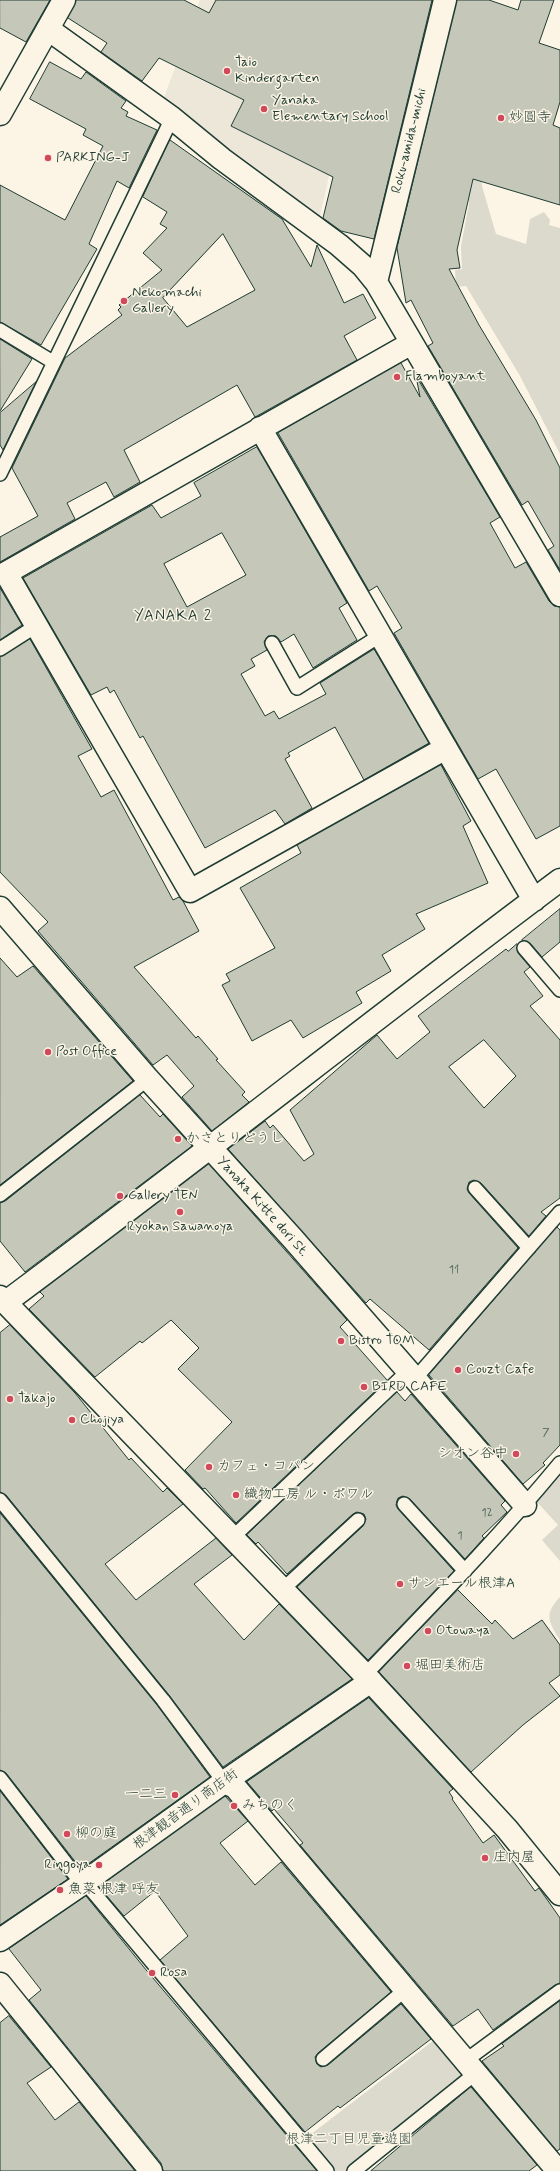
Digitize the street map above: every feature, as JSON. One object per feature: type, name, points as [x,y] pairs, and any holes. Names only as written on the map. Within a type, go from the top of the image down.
[{"type":"street","points":[[0,114],[64,0]]},
{"type":"street","name":"Roku-amida-michi","points":[[376,282],[445,0]]},
{"type":"street","points":[[48,29],[172,118],[222,159],[339,245],[363,266],[376,282],[410,344],[560,595]]},
{"type":"street","points":[[410,344],[6,573],[190,891],[446,748]]},
{"type":"street","points":[[260,428],[534,900]]},
{"type":"street","points":[[560,880],[125,1214],[2,1300],[368,1678],[507,1829],[560,1894]]},
{"type":"street","name":"Yanaka Kitte dori St.","points":[[0,908],[148,1079],[293,1239],[410,1376],[525,1505]]},
{"type":"street","name":"根津観音通り商店街","points":[[0,1940],[82,1884],[368,1678]]},
{"type":"street","points":[[224,1782],[235,1787],[558,2171]]},
{"type":"street","points":[[0,1984],[151,2171]]},
{"type":"lane","points":[[0,474],[172,118]]},
{"type":"lane","points":[[0,330],[53,362]]},
{"type":"lane","points":[[0,648],[36,626]]},
{"type":"lane","points":[[272,643],[296,688],[381,635]]},
{"type":"lane","points":[[524,948],[560,990]]},
{"type":"lane","points":[[0,1195],[148,1079]]},
{"type":"lane","points":[[475,1188],[529,1248]]},
{"type":"lane","points":[[232,1538],[410,1376],[529,1248],[560,1212]]},
{"type":"lane","points":[[368,1678],[525,1505],[560,1463]]},
{"type":"lane","points":[[0,1500],[163,1700],[224,1782]]},
{"type":"lane","points":[[404,1504],[465,1571]]},
{"type":"lane","points":[[282,1590],[358,1520]]},
{"type":"lane","points":[[0,1778],[82,1884],[89,1887],[327,2171]]},
{"type":"lane","points":[[323,2059],[405,1990]]},
{"type":"lane","points":[[354,2171],[470,2067],[560,1991]]},
{"type":"shaded area","name":"Yanaka Elementary School","points":[[200,0],[369,0],[320,216],[163,100]]},
{"type":"green space","points":[[469,169],[481,169],[482,186],[496,234],[526,244],[530,219],[544,212],[550,220],[549,225],[560,228],[560,454],[520,376],[466,286],[456,287],[455,270],[462,269],[461,246],[469,204]]},
{"type":"green space","points":[[560,1476],[560,1561],[542,1540],[558,1525],[537,1502]]},
{"type":"green space","points":[[560,1597],[560,1640],[551,1623],[550,1613]]},
{"type":"green space","name":"根津二丁目児童遊園","points":[[442,2034],[476,2073],[354,2171],[327,2171],[302,2141]]},
{"type":"building","points":[[0,0],[50,0],[26,42],[0,28]]},
{"type":"building","points":[[76,0],[184,0],[209,13],[216,0],[432,0],[374,239],[341,231],[323,218],[333,177],[231,126],[244,100],[159,58],[142,81],[101,52],[107,43],[68,18]]},
{"type":"building","points":[[457,0],[489,0],[518,10],[521,0],[554,0],[539,43],[560,50],[560,102],[553,125],[560,128],[560,205],[473,179],[457,250],[460,268],[449,269],[479,325],[536,420],[560,468],[560,570],[548,550],[554,546],[528,501],[522,505],[428,346],[433,343],[411,300],[406,303],[397,248]]},
{"type":"building","points":[[50,62],[81,79],[86,72],[126,101],[121,108],[128,112],[126,116],[157,130],[129,188],[117,181],[89,244],[97,249],[41,345],[0,322],[0,185],[65,220],[103,146],[83,135],[86,129],[30,99]]},
{"type":"building","points":[[170,140],[282,219],[311,267],[317,245],[344,303],[363,294],[376,318],[344,336],[357,360],[257,416],[255,417],[237,385],[124,450],[140,482],[114,497],[106,482],[67,503],[75,519],[0,562],[0,537],[38,516],[12,468],[65,358],[122,315],[118,310],[121,307],[119,305],[162,270],[143,253],[167,228],[160,224],[167,212],[143,197]],"holes":[[[223,234],[255,290],[187,327],[163,298]]]},
{"type":"building","points":[[0,339],[32,359],[0,411]]},
{"type":"building","points":[[401,363],[420,397],[416,376],[500,517],[490,523],[515,568],[526,562],[549,601],[554,606],[560,607],[560,826],[536,839],[496,769],[478,779],[394,633],[402,628],[377,586],[369,591],[278,433]]},
{"type":"building","points":[[36,382],[3,450],[0,445],[0,413]]},
{"type":"building","points":[[257,447],[347,603],[339,608],[357,640],[313,668],[294,634],[281,642],[276,636],[268,636],[264,642],[267,650],[251,659],[255,666],[241,674],[265,716],[274,711],[279,719],[326,694],[320,683],[374,649],[429,743],[364,780],[335,727],[288,753],[290,756],[285,759],[312,808],[285,824],[275,810],[205,848],[143,736],[140,738],[114,690],[110,693],[107,687],[91,695],[23,578],[152,505],[161,518],[201,496],[194,483]],"holes":[[[222,533],[246,575],[187,607],[164,564]]]},
{"type":"building","points":[[0,588],[22,625],[0,640]]},
{"type":"building","points":[[30,639],[92,749],[78,756],[101,797],[114,790],[173,900],[179,897],[183,901],[199,931],[134,967],[196,1038],[198,1036],[218,1059],[216,1060],[245,1092],[242,1095],[249,1102],[212,1131],[182,1097],[194,1086],[167,1055],[153,1065],[38,931],[48,922],[0,872],[0,657]]},
{"type":"building","points":[[441,765],[471,821],[463,826],[488,883],[416,914],[425,929],[382,955],[391,971],[356,992],[362,1003],[303,1038],[291,1020],[252,1041],[222,985],[230,981],[226,974],[275,948],[240,888],[301,853],[297,845]]},
{"type":"building","points":[[560,909],[560,942],[542,957],[530,943],[522,940]]},
{"type":"building","points":[[517,944],[518,953],[530,967],[524,972],[543,996],[530,1006],[560,1040],[560,1198],[541,1212],[546,1216],[529,1236],[481,1183],[474,1180],[469,1182],[467,1189],[469,1193],[518,1248],[429,1350],[370,1299],[366,1303],[228,1149],[265,1121],[270,1128],[273,1125],[304,1161],[314,1154],[290,1110],[377,1035],[397,1059],[430,1032],[418,1016],[506,949],[508,951]],"holes":[[[484,1040],[516,1076],[484,1108],[449,1067]]]},
{"type":"building","points":[[0,958],[17,977],[33,966],[133,1081],[0,1185]]},
{"type":"building","points":[[140,1095],[160,1117],[163,1114],[192,1146],[25,1272],[0,1241],[0,1203],[5,1201]]},
{"type":"building","points":[[209,1164],[347,1320],[340,1327],[387,1380],[236,1523],[205,1488],[203,1489],[185,1470],[232,1422],[178,1369],[199,1348],[171,1320],[142,1343],[140,1341],[95,1377],[29,1309],[44,1296],[40,1292]]},
{"type":"building","points":[[557,1227],[560,1230],[560,1445],[543,1463],[545,1465],[523,1484],[429,1375]]},
{"type":"building","points":[[10,1325],[75,1393],[129,1460],[131,1458],[163,1492],[167,1488],[183,1504],[105,1564],[136,1600],[216,1538],[232,1555],[194,1584],[244,1640],[279,1604],[352,1679],[223,1767],[169,1695],[6,1495],[0,1492],[0,1333]]},
{"type":"building","points":[[397,1392],[405,1401],[411,1394],[505,1501],[501,1505],[507,1512],[482,1536],[484,1538],[465,1559],[410,1499],[403,1496],[398,1498],[396,1505],[398,1509],[454,1571],[368,1660],[297,1587],[363,1526],[366,1519],[364,1514],[357,1512],[353,1514],[287,1574],[258,1542],[256,1544],[247,1535]]},
{"type":"building","points":[[0,1513],[157,1705],[210,1777],[81,1869],[6,1773],[0,1770]]},
{"type":"building","points":[[458,1590],[492,1624],[495,1620],[513,1639],[542,1620],[560,1645],[560,1675],[549,1683],[560,1696],[523,1725],[471,1772],[379,1672]]},
{"type":"building","points":[[369,1698],[453,1789],[449,1792],[453,1798],[452,1799],[483,1843],[494,1835],[535,1891],[539,1888],[560,1918],[560,1983],[555,1985],[493,2030],[478,2009],[453,2026],[300,1845],[303,1843],[274,1809],[272,1811],[247,1782]]},
{"type":"building","points":[[0,1791],[68,1879],[0,1925]]},
{"type":"building","points":[[225,1796],[248,1821],[220,1843],[255,1885],[281,1862],[391,1992],[318,2053],[315,2057],[317,2064],[321,2067],[328,2065],[401,2004],[431,2039],[340,2108],[338,2106],[305,2132],[160,1960],[188,1936],[155,1891],[124,1916],[99,1887]]},
{"type":"building","points":[[86,1896],[147,1971],[317,2171],[163,2171],[161,2163],[29,2000],[41,1990],[9,1949]]},
{"type":"building","points":[[560,2001],[560,2149],[557,2151],[482,2061],[504,2046],[502,2044]]},
{"type":"building","points":[[9,2016],[51,2067],[27,2083],[55,2120],[79,2102],[135,2171],[0,2171],[0,2023]]},
{"type":"building","points":[[471,2087],[537,2165],[529,2171],[371,2171]]},
{"type":"place","name":"Taio Kindergarten","points":[[227,71]]},
{"type":"place","name":"Yanaka Elementary School","points":[[264,109]]},
{"type":"place","name":"妙圓寺","points":[[501,118]]},
{"type":"place","name":"PARKING-J","points":[[48,158]]},
{"type":"place","name":"Nekomachi Gallery","points":[[124,301]]},
{"type":"place","name":"Flamboyant","points":[[397,377]]},
{"type":"place","name":"Post Office","points":[[48,1052]]},
{"type":"place","name":"かさとりどうし","points":[[178,1139]]},
{"type":"place","name":"Gallery TEN","points":[[120,1196]]},
{"type":"place","name":"Ryokan Sawanoya","points":[[180,1212]]},
{"type":"place","name":"Bistro TOM","points":[[341,1341]]},
{"type":"place","name":"Couzt Cafe","points":[[458,1370]]},
{"type":"place","name":"BIRD CAFE","points":[[364,1387]]},
{"type":"place","name":"Takajo","points":[[10,1399]]},
{"type":"place","name":"Chojiya","points":[[72,1420]]},
{"type":"place","name":"シオン谷中","points":[[516,1454]]},
{"type":"place","name":"カフェ・コパン","points":[[209,1467]]},
{"type":"place","name":"織物工房 ル・ポワル","points":[[236,1495]]},
{"type":"place","name":"サンエール根津A","points":[[400,1584]]},
{"type":"place","name":"Otowaya","points":[[428,1631]]},
{"type":"place","name":"堀田美術店","points":[[407,1666]]},
{"type":"place","name":"一二三","points":[[175,1795]]},
{"type":"place","name":"みちのく","points":[[234,1806]]},
{"type":"place","name":"柳の庭","points":[[67,1834]]},
{"type":"place","name":"庄内屋","points":[[485,1858]]},
{"type":"place","name":"Ringoya","points":[[99,1865]]},
{"type":"place","name":"魚菜 根津 呼友","points":[[60,1890]]},
{"type":"place","name":"Rosa","points":[[152,1973]]},
{"type":"district","name":"YANAKA 2","points":[[173,617]]}]
